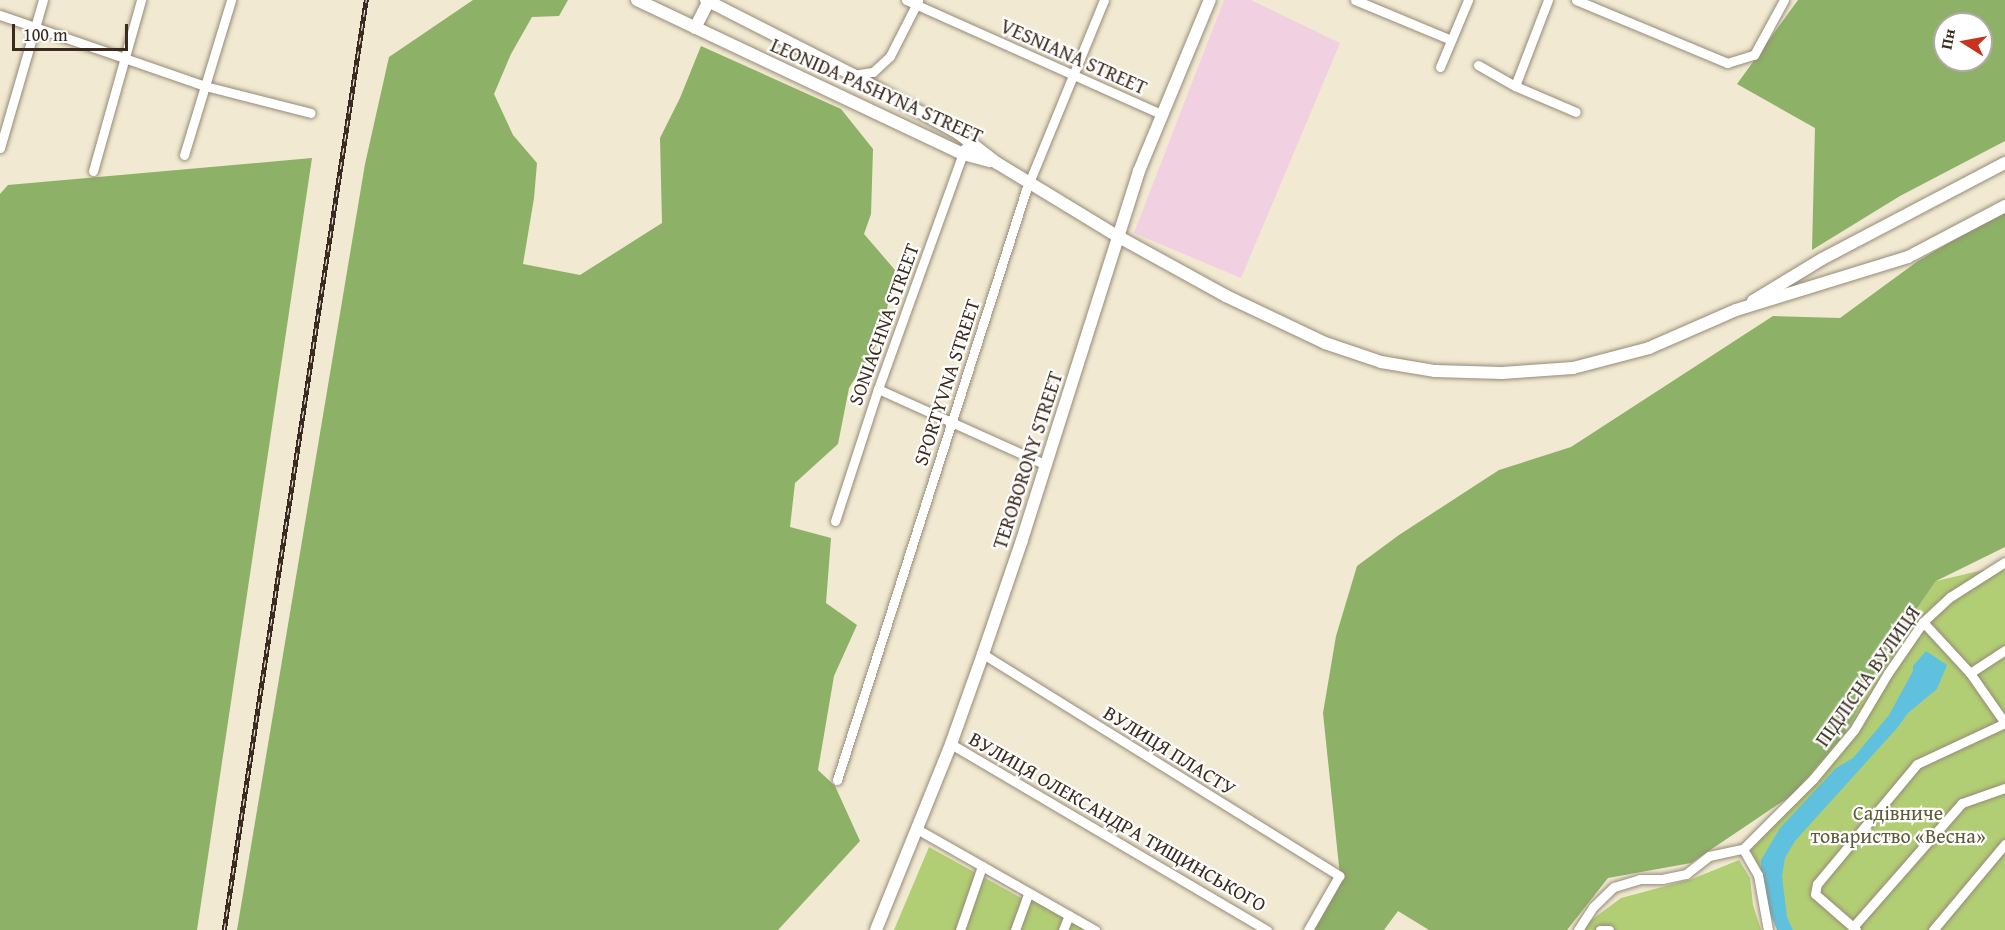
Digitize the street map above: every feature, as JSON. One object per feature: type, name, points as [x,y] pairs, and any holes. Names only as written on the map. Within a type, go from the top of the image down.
[{"type":"main road","name":"LEONIDA PASHYNA STREET","points":[[637,0],[963,154],[997,163]]},
{"type":"main road","name":"TEROBORONY STREET","points":[[876,930],[951,744],[1046,465],[1118,236],[1161,114],[1210,0]]},
{"type":"main road","name":"LEONIDA PASHYNA STREET","points":[[707,1],[853,75],[967,140],[997,163]]},
{"type":"main road","points":[[695,28],[707,1]]},
{"type":"main road","points":[[997,163],[1118,236],[1226,296],[1325,343],[1381,362],[1435,371],[1502,373],[1573,368],[1649,348],[1736,310],[1908,257],[2005,206]]},
{"type":"main road","points":[[1736,310],[1822,259],[2005,163]]},
{"type":"street","points":[[0,148],[43,0]]},
{"type":"street","points":[[93,171],[141,0]]},
{"type":"street","points":[[184,155],[231,0]]},
{"type":"street","name":"VESNIANA STREET","points":[[906,0],[917,2],[1072,76],[1161,114]]},
{"type":"street","name":"SPORTYVNA STREET","points":[[837,780],[1029,181],[1104,0]]},
{"type":"street","points":[[1355,0],[1451,40]]},
{"type":"street","points":[[1440,67],[1468,0]]},
{"type":"street","points":[[1515,86],[1548,0]]},
{"type":"street","points":[[1576,0],[1727,63],[1754,55],[1784,0]]},
{"type":"street","points":[[853,75],[873,72],[890,56],[917,2]]},
{"type":"street","points":[[0,15],[205,86],[311,113]]},
{"type":"street","points":[[1478,65],[1515,86],[1576,112]]},
{"type":"street","name":"SONIACHNA STREET","points":[[835,521],[878,389],[967,140]]},
{"type":"street","points":[[878,389],[1046,465]]},
{"type":"street","name":"ПІДЛІСНА ВУЛИЦЯ","points":[[1743,849],[1813,779],[1854,730],[1888,673],[1923,622],[1950,597],[2005,562]]},
{"type":"street","points":[[1923,622],[1970,673],[2005,723],[1917,764],[1816,884],[1815,894],[1855,928],[1962,803],[2005,788]]},
{"type":"street","points":[[1970,673],[2005,650]]},
{"type":"street","name":"ВУЛИЦЯ ПЛАСТУ","points":[[983,654],[1339,876],[1308,930]]},
{"type":"street","name":"ВУЛИЦЯ ОЛЕКСАНДРА ТИЩИНСЬКОГО","points":[[951,744],[1267,930]]},
{"type":"street","points":[[917,829],[1095,930]]},
{"type":"street","points":[[1933,930],[2005,844]]},
{"type":"street","points":[[1579,930],[1593,907],[1614,887],[1640,879],[1662,879],[1686,874],[1709,856],[1743,849],[1758,875],[1768,930]]},
{"type":"street","points":[[960,930],[982,866]]},
{"type":"street","points":[[1015,930],[1028,894]]},
{"type":"street","points":[[1063,930],[1069,915]]},
{"type":"street","points":[[1600,930],[1609,930]]},
{"type":"shaded area","points":[[1224,0],[1251,0],[1340,43],[1241,278],[1134,233]]},
{"type":"green space","points":[[473,0],[568,0],[559,16],[532,17],[511,54],[494,94],[513,135],[537,163],[534,198],[523,264],[580,275],[662,223],[660,138],[680,98],[701,46],[841,109],[873,149],[871,214],[864,234],[895,270],[881,338],[849,388],[838,444],[795,483],[790,527],[831,538],[826,603],[857,625],[834,676],[818,770],[835,786],[860,841],[778,930],[237,930],[365,164],[389,57]]},
{"type":"green space","points":[[1798,0],[2005,0],[2005,141],[1900,196],[1812,250],[1815,128],[1737,84]]},
{"type":"green space","points":[[312,158],[197,930],[0,930],[0,194],[8,185]]},
{"type":"green space","points":[[2005,210],[2005,547],[1936,581],[1891,646],[1845,733],[1792,795],[1691,863],[1608,878],[1567,930],[1429,930],[1398,911],[1384,930],[1309,930],[1340,876],[1323,713],[1336,636],[1357,566],[1399,535],[1499,470],[1571,447],[1773,316],[1840,318],[1918,261]]},
{"type":"green space","name":"Садівниче товариство «Весна»","points":[[2005,565],[2005,930],[1793,930],[1749,852],[1936,581]]},
{"type":"green space","points":[[929,847],[1023,899],[1032,897],[1089,930],[894,930]]},
{"type":"green space","points":[[1739,860],[1750,878],[1753,905],[1761,930],[1578,930],[1621,898],[1692,879]]},
{"type":"water","points":[[1926,651],[1947,665],[1937,689],[1908,713],[1795,841],[1785,858],[1782,876],[1787,917],[1793,930],[1777,930],[1761,891],[1761,860],[1780,828],[1836,768],[1853,758],[1889,715],[1913,671],[1913,666]]},
{"type":"railway","points":[[224,930],[366,0]]}]
